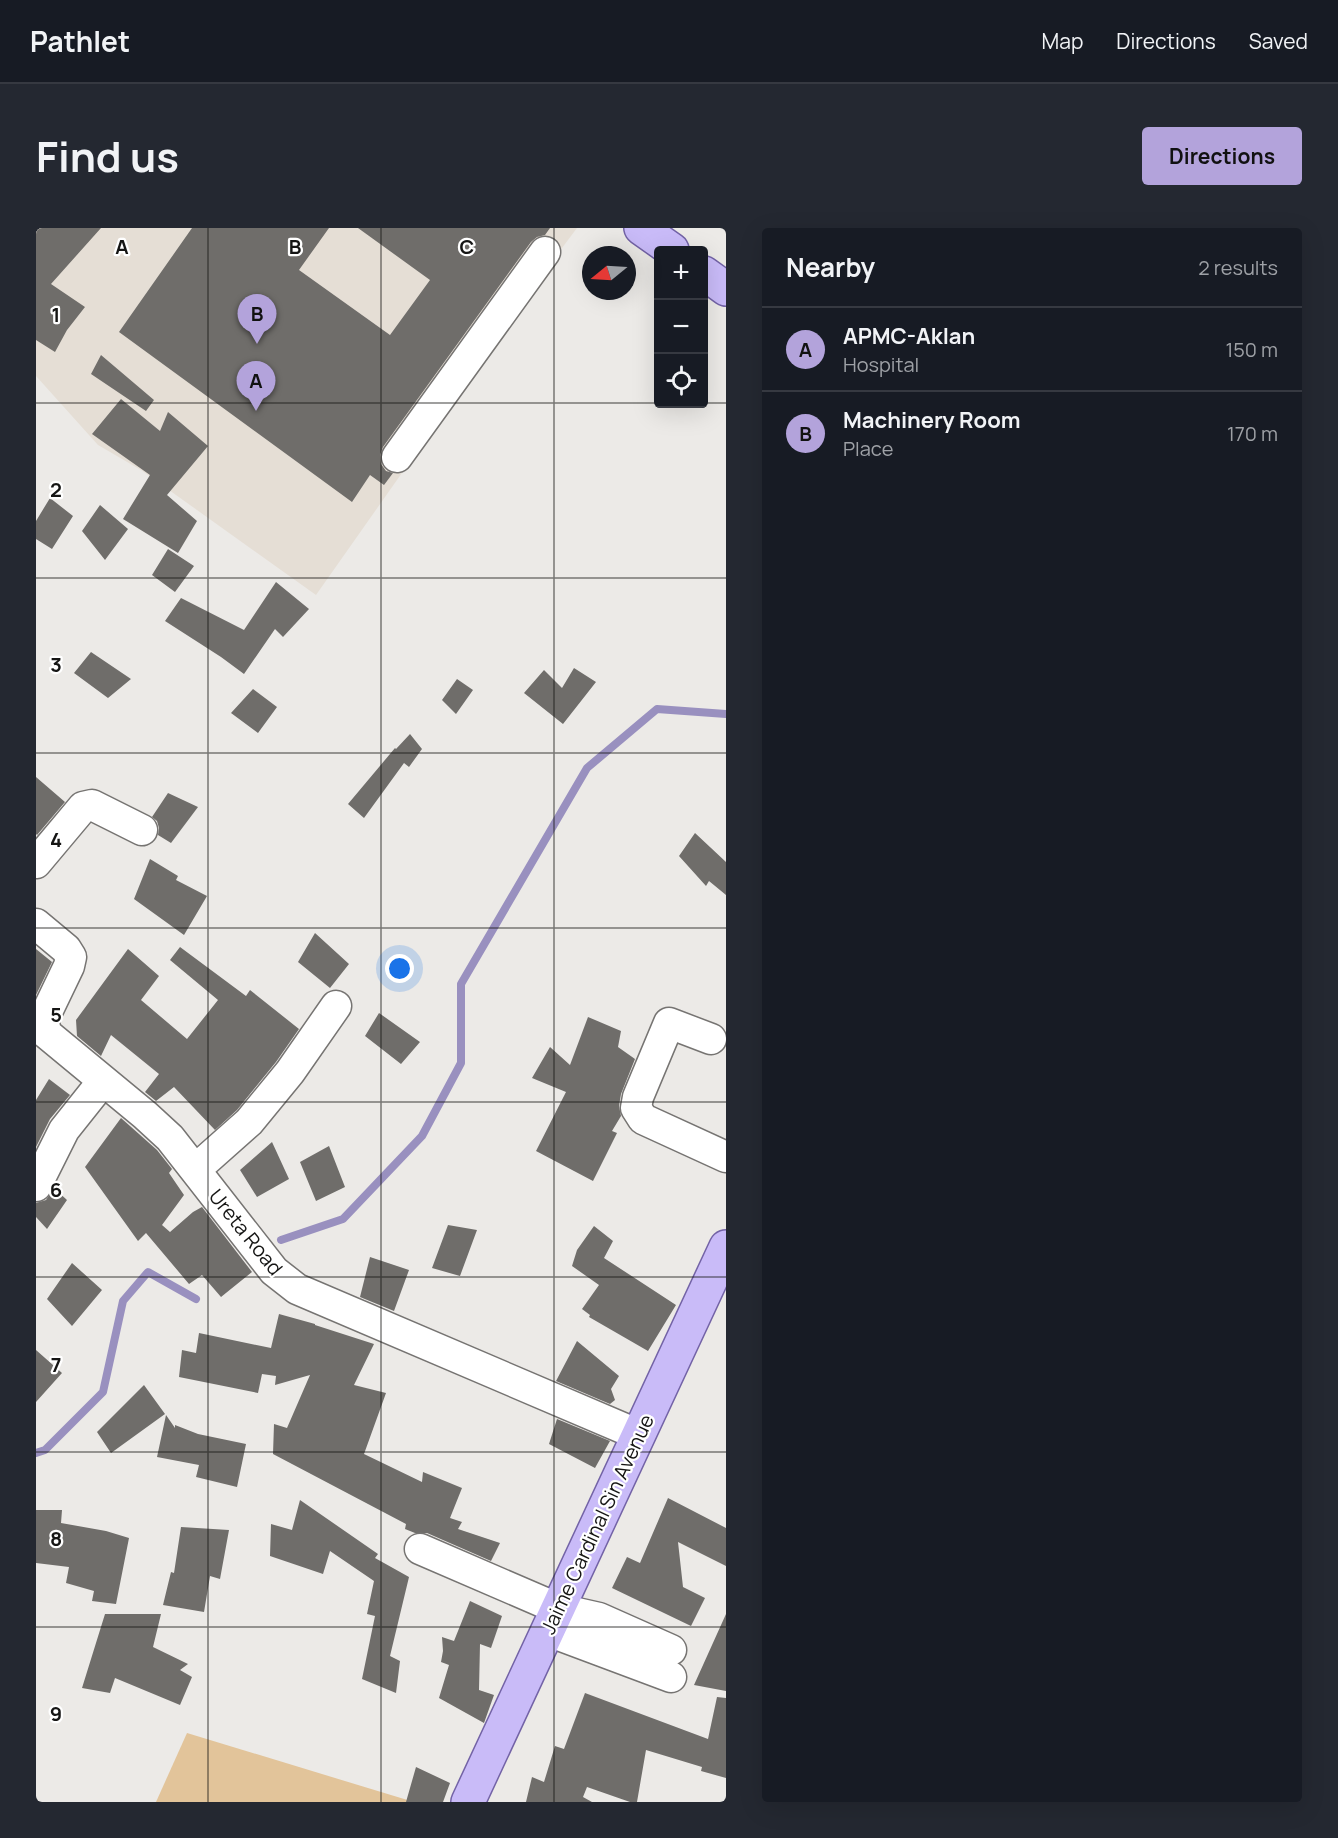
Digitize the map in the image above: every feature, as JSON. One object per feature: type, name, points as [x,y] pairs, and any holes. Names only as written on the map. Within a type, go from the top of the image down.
[{"type":"main road","points":[[641,228],[666,246]]},
{"type":"main road","points":[[708,276],[726,289]]},
{"type":"main road","name":"Jaime Cardinal Sin Avenue","points":[[468,1802],[723,1259]]},
{"type":"street","points":[[397,457],[545,252]]},
{"type":"street","points":[[36,863],[87,805],[92,805],[142,830]]},
{"type":"street","name":"Ureta Road","points":[[36,924],[66,949],[71,957],[45,1016],[44,1025],[48,1034],[170,1138],[274,1271],[297,1289],[639,1435]]},
{"type":"street","points":[[196,1169],[249,1122],[290,1072],[336,1006]]},
{"type":"street","points":[[711,1039],[660,1018],[636,1108],[643,1119],[726,1157]]},
{"type":"street","points":[[36,1186],[64,1130],[103,1081]]},
{"type":"street","points":[[420,1549],[553,1620],[671,1663]]},
{"type":"shaded area","points":[[36,228],[577,228],[316,595],[141,470],[98,445],[36,376]]},
{"type":"shaded area","points":[[187,1733],[414,1802],[156,1802]]},
{"type":"building","points":[[36,228],[101,228],[51,284],[85,307],[67,330],[55,352],[36,340]]},
{"type":"building","points":[[192,228],[329,228],[299,270],[390,335],[430,280],[358,228],[550,228],[545,235],[531,242],[383,447],[380,455],[381,464],[386,471],[393,473],[384,485],[370,475],[352,502],[119,332]]},
{"type":"building","points":[[101,355],[154,400],[146,411],[91,374]]},
{"type":"building","points":[[121,399],[160,431],[168,412],[208,446],[167,495],[197,521],[178,553],[123,519],[150,475],[92,434]]},
{"type":"building","points":[[50,498],[73,516],[52,549],[36,539],[36,521]]},
{"type":"building","points":[[100,505],[128,529],[105,560],[82,531]]},
{"type":"building","points":[[168,549],[194,566],[175,592],[152,575]]},
{"type":"building","points":[[276,582],[309,609],[283,637],[275,629],[244,674],[165,621],[181,598],[244,630]]},
{"type":"building","points":[[91,652],[131,679],[108,698],[74,673]]},
{"type":"building","points":[[574,668],[596,682],[563,724],[524,693],[544,670],[562,688]]},
{"type":"building","points":[[457,679],[473,690],[456,714],[442,700]]},
{"type":"building","points":[[253,689],[277,707],[258,733],[231,713]]},
{"type":"building","points":[[410,734],[422,749],[409,767],[404,763],[364,818],[348,804],[395,748]]},
{"type":"building","points":[[36,777],[65,802],[37,835],[36,834]]},
{"type":"building","points":[[168,793],[198,807],[171,843],[158,835],[157,821],[152,817]]},
{"type":"building","points":[[695,833],[726,862],[726,895],[709,881],[706,886],[679,856]]},
{"type":"building","points":[[150,859],[178,876],[176,880],[207,896],[184,935],[134,899]]},
{"type":"building","points":[[315,933],[349,964],[330,988],[298,962]]},
{"type":"building","points":[[180,947],[246,996],[250,990],[299,1029],[237,1110],[215,1130],[174,1087],[156,1101],[145,1092],[159,1074],[111,1035],[101,1056],[77,1036],[76,1020],[128,949],[159,976],[141,1000],[187,1039],[218,1000],[170,960]]},
{"type":"building","points":[[36,949],[52,962],[36,995]]},
{"type":"building","points":[[379,1013],[420,1042],[401,1064],[365,1036]]},
{"type":"building","points":[[588,1017],[621,1031],[618,1047],[635,1059],[621,1094],[619,1106],[621,1116],[612,1131],[617,1133],[593,1181],[536,1151],[566,1092],[532,1078],[550,1047],[570,1065]]},
{"type":"building","points":[[49,1079],[70,1095],[50,1119],[36,1147],[36,1100]]},
{"type":"building","points":[[121,1118],[157,1150],[172,1169],[169,1173],[184,1195],[162,1225],[170,1232],[202,1207],[252,1272],[221,1297],[202,1275],[189,1284],[146,1233],[138,1241],[85,1167]]},
{"type":"building","points":[[272,1142],[289,1179],[257,1197],[240,1170]]},
{"type":"building","points":[[329,1146],[345,1187],[316,1201],[300,1162]]},
{"type":"building","points":[[54,1188],[67,1200],[47,1229],[36,1217],[36,1203],[46,1200]]},
{"type":"building","points":[[448,1225],[477,1230],[460,1276],[432,1268]]},
{"type":"building","points":[[594,1226],[613,1241],[604,1258],[676,1305],[648,1351],[589,1317],[590,1315],[582,1309],[599,1285],[572,1266],[577,1250]]},
{"type":"building","points":[[370,1257],[409,1270],[394,1311],[360,1297]]},
{"type":"building","points":[[72,1263],[102,1290],[72,1326],[47,1299]]},
{"type":"building","points":[[279,1314],[374,1344],[354,1385],[386,1393],[364,1454],[422,1482],[423,1472],[462,1488],[450,1518],[462,1522],[458,1529],[500,1543],[491,1561],[427,1533],[415,1533],[405,1529],[406,1524],[273,1454],[274,1424],[287,1428],[310,1375],[275,1385],[276,1376],[262,1374],[258,1393],[179,1377],[182,1350],[196,1353],[199,1333],[271,1348]]},
{"type":"building","points":[[577,1341],[619,1376],[611,1389],[615,1400],[610,1404],[556,1381]]},
{"type":"building","points":[[36,1350],[62,1373],[36,1402]]},
{"type":"building","points":[[144,1385],[165,1414],[111,1453],[97,1432]]},
{"type":"building","points":[[166,1415],[175,1428],[175,1425],[198,1434],[246,1444],[237,1487],[196,1477],[199,1465],[157,1457]]},
{"type":"building","points":[[557,1419],[610,1441],[595,1468],[549,1444]]},
{"type":"building","points":[[668,1498],[726,1528],[726,1566],[678,1542],[683,1587],[705,1598],[691,1626],[612,1588],[627,1557],[640,1563]]},
{"type":"building","points":[[300,1500],[378,1554],[375,1558],[409,1577],[390,1656],[400,1661],[396,1693],[362,1679],[375,1616],[367,1614],[374,1581],[330,1551],[323,1574],[270,1556],[271,1524],[292,1530]]},
{"type":"building","points":[[36,1510],[62,1510],[61,1523],[106,1531],[129,1538],[116,1604],[92,1601],[94,1591],[66,1583],[69,1567],[36,1563]]},
{"type":"building","points":[[181,1527],[229,1530],[220,1579],[210,1576],[204,1612],[163,1605],[171,1572],[174,1573]]},
{"type":"building","points":[[470,1601],[502,1616],[491,1648],[480,1644],[479,1690],[494,1695],[484,1723],[439,1698],[449,1665],[441,1662],[442,1637],[454,1641]]},
{"type":"building","points":[[105,1614],[161,1614],[153,1647],[188,1664],[180,1670],[192,1677],[180,1705],[115,1678],[110,1693],[82,1688]]},
{"type":"building","points":[[726,1614],[726,1691],[694,1685]]},
{"type":"building","points":[[585,1693],[708,1739],[717,1697],[726,1698],[726,1778],[701,1771],[702,1767],[646,1750],[637,1802],[630,1802],[587,1787],[583,1797],[592,1802],[526,1802],[532,1777],[544,1782],[555,1746],[564,1749]]},
{"type":"building","points":[[416,1767],[450,1783],[443,1802],[406,1802]]},
{"type":"waterway","points":[[281,1240],[343,1219],[422,1136],[461,1063],[461,984],[587,768],[657,709],[726,714]]},
{"type":"waterway","points":[[36,1453],[45,1450],[103,1392],[123,1301],[148,1272],[196,1299]]},
{"type":"place","name":"Machinery Room","points":[[257,344]]},
{"type":"place","name":"APMC-Aklan","points":[[256,411]]}]
